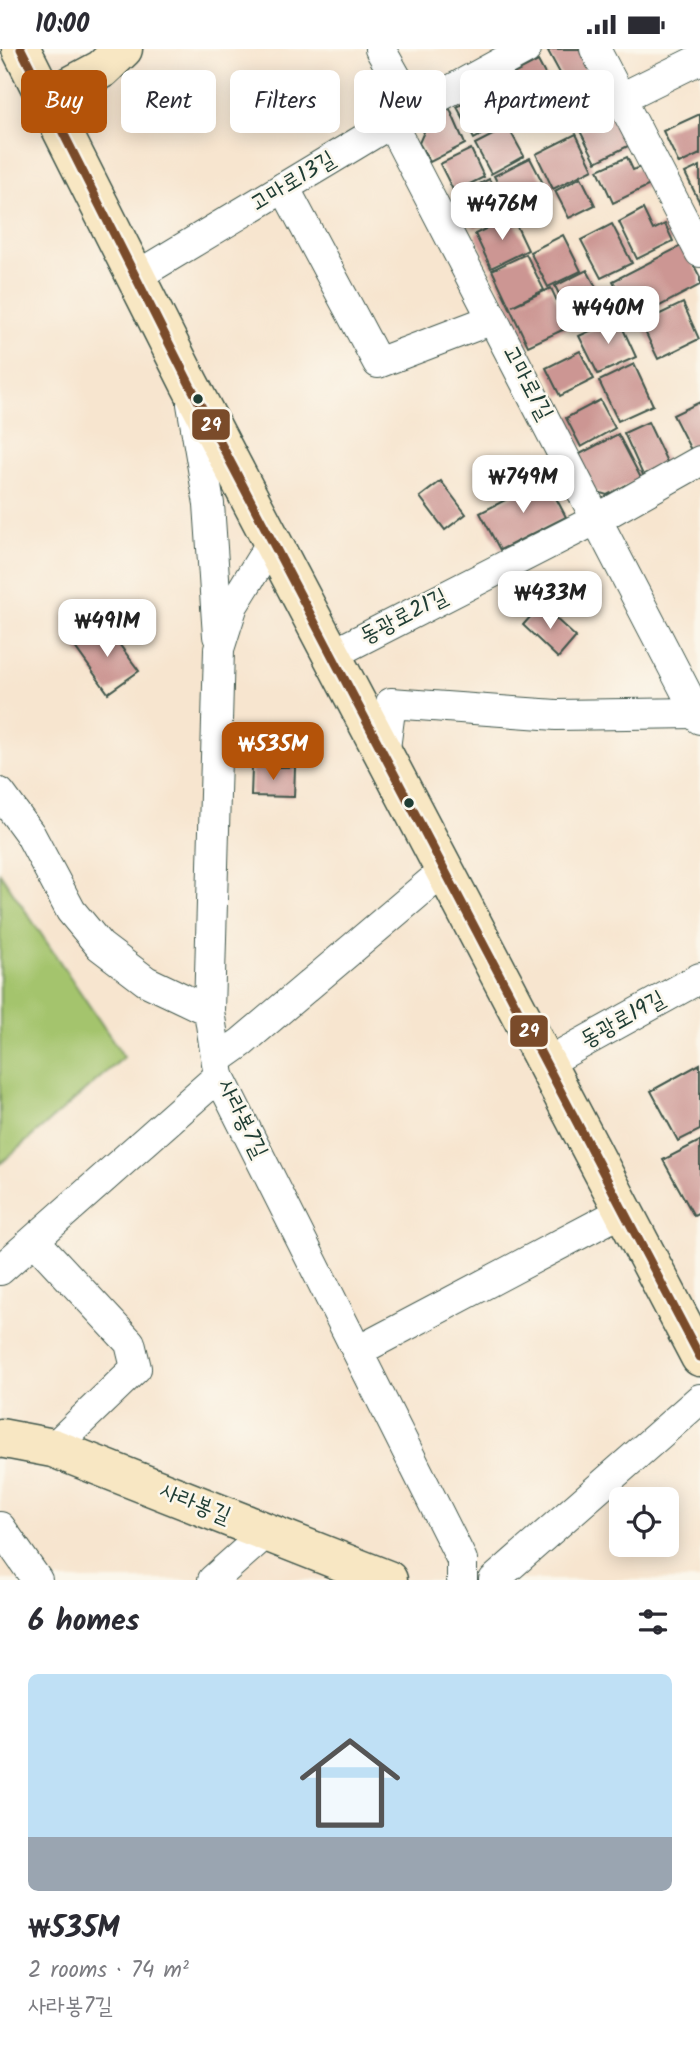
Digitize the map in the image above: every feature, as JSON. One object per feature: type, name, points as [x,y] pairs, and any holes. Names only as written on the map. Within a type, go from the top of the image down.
[{"type":"main road","points":[[21,49],[32,70]]},
{"type":"main road","points":[[100,70],[123,49]]},
{"type":"main road","points":[[63,133],[189,383],[700,1357]]},
{"type":"main road","name":"사라봉길","points":[[0,1438],[53,1448],[388,1580]]},
{"type":"street","name":"고마로1길","points":[[380,49],[387,70]]},
{"type":"street","name":"고마로13길","points":[[446,92],[526,49]]},
{"type":"street","points":[[595,49],[700,252]]},
{"type":"street","points":[[621,99],[700,59]]},
{"type":"street","name":"고마로13길","points":[[135,277],[374,133]]},
{"type":"street","name":"고마로1길","points":[[410,133],[493,319],[698,716]]},
{"type":"street","points":[[284,187],[379,363],[493,319]]},
{"type":"street","points":[[189,383],[209,503],[219,649]]},
{"type":"street","name":"동광로21길","points":[[331,655],[597,519],[700,461]]},
{"type":"street","name":"사라봉7길","points":[[272,541],[233,605],[219,649],[209,1011],[219,1067],[462,1560],[462,1580]]},
{"type":"street","points":[[384,756],[391,703],[556,715],[698,716]]},
{"type":"street","points":[[0,793],[30,834],[71,911],[100,946],[146,981],[209,1011]]},
{"type":"street","points":[[0,1270],[35,1241],[242,1042],[445,870]]},
{"type":"street","name":"동광로19길","points":[[546,1063],[700,978]]},
{"type":"street","points":[[358,1351],[623,1211]]},
{"type":"street","points":[[35,1241],[130,1343],[136,1368],[53,1448]]},
{"type":"street","points":[[494,1580],[700,1399]]},
{"type":"street","points":[[0,1527],[37,1580]]},
{"type":"street","points":[[213,1580],[267,1532]]},
{"type":"green space","points":[[0,873],[124,1057],[0,1164]]},
{"type":"building","points":[[586,49],[598,70],[558,70],[548,51]]},
{"type":"building","points":[[538,61],[543,70],[521,70]]},
{"type":"building","points":[[449,107],[465,144],[430,162],[419,143],[423,133],[446,133],[446,109]]},
{"type":"building","points":[[614,114],[630,145],[596,162],[581,133],[614,133]]},
{"type":"building","points":[[700,114],[700,154],[679,164],[663,131]]},
{"type":"building","points":[[471,133],[485,133],[474,139]]},
{"type":"building","points":[[496,133],[511,133],[524,156],[491,174],[475,144]]},
{"type":"building","points":[[576,134],[593,169],[553,189],[536,154]]},
{"type":"building","points":[[471,149],[484,177],[454,192],[440,164]]},
{"type":"building","points":[[627,157],[633,170],[643,166],[652,184],[613,203],[598,170]]},
{"type":"building","points":[[530,158],[546,189],[510,207],[494,176]]},
{"type":"building","points":[[700,166],[700,203],[685,173]]},
{"type":"building","points":[[581,177],[595,205],[569,218],[555,191]]},
{"type":"building","points":[[489,179],[507,210],[475,228],[457,196]]},
{"type":"building","points":[[643,209],[653,230],[665,224],[673,241],[637,259],[619,222]]},
{"type":"building","points":[[512,216],[528,250],[491,268],[475,234]]},
{"type":"building","points":[[612,224],[632,263],[601,278],[581,240]]},
{"type":"building","points":[[563,235],[581,271],[548,287],[530,252]]},
{"type":"building","points":[[683,245],[700,277],[700,285],[633,320],[613,281]]},
{"type":"building","points":[[526,254],[544,290],[512,306],[551,288],[569,327],[528,346],[492,270]]},
{"type":"building","points":[[587,270],[607,308],[574,325],[555,286]]},
{"type":"building","points":[[683,303],[699,339],[658,359],[641,323]]},
{"type":"building","points":[[618,318],[636,357],[598,374],[579,336]]},
{"type":"building","points":[[580,351],[594,379],[560,396],[546,368]]},
{"type":"building","points":[[634,364],[653,405],[618,421],[599,381]]},
{"type":"building","points":[[600,400],[615,428],[581,447],[566,418]]},
{"type":"building","points":[[700,402],[700,447],[692,452],[673,415]]},
{"type":"building","points":[[648,422],[668,464],[643,475],[624,433]]},
{"type":"building","points":[[618,434],[641,478],[607,495],[594,491],[576,456]]},
{"type":"building","points":[[546,479],[566,517],[500,550],[480,513]]},
{"type":"building","points":[[441,481],[466,514],[445,530],[420,497]]},
{"type":"building","points":[[541,605],[576,637],[558,658],[523,625]]},
{"type":"building","points":[[105,625],[139,671],[108,693],[75,647]]},
{"type":"building","points":[[252,767],[295,767],[294,797],[251,796]]},
{"type":"building","points":[[700,1064],[700,1130],[678,1141],[651,1091]]},
{"type":"building","points":[[700,1141],[700,1213],[694,1216],[663,1160]]},
{"type":"transit line","name":"29","points":[[21,49],[189,383],[700,1357]]}]
